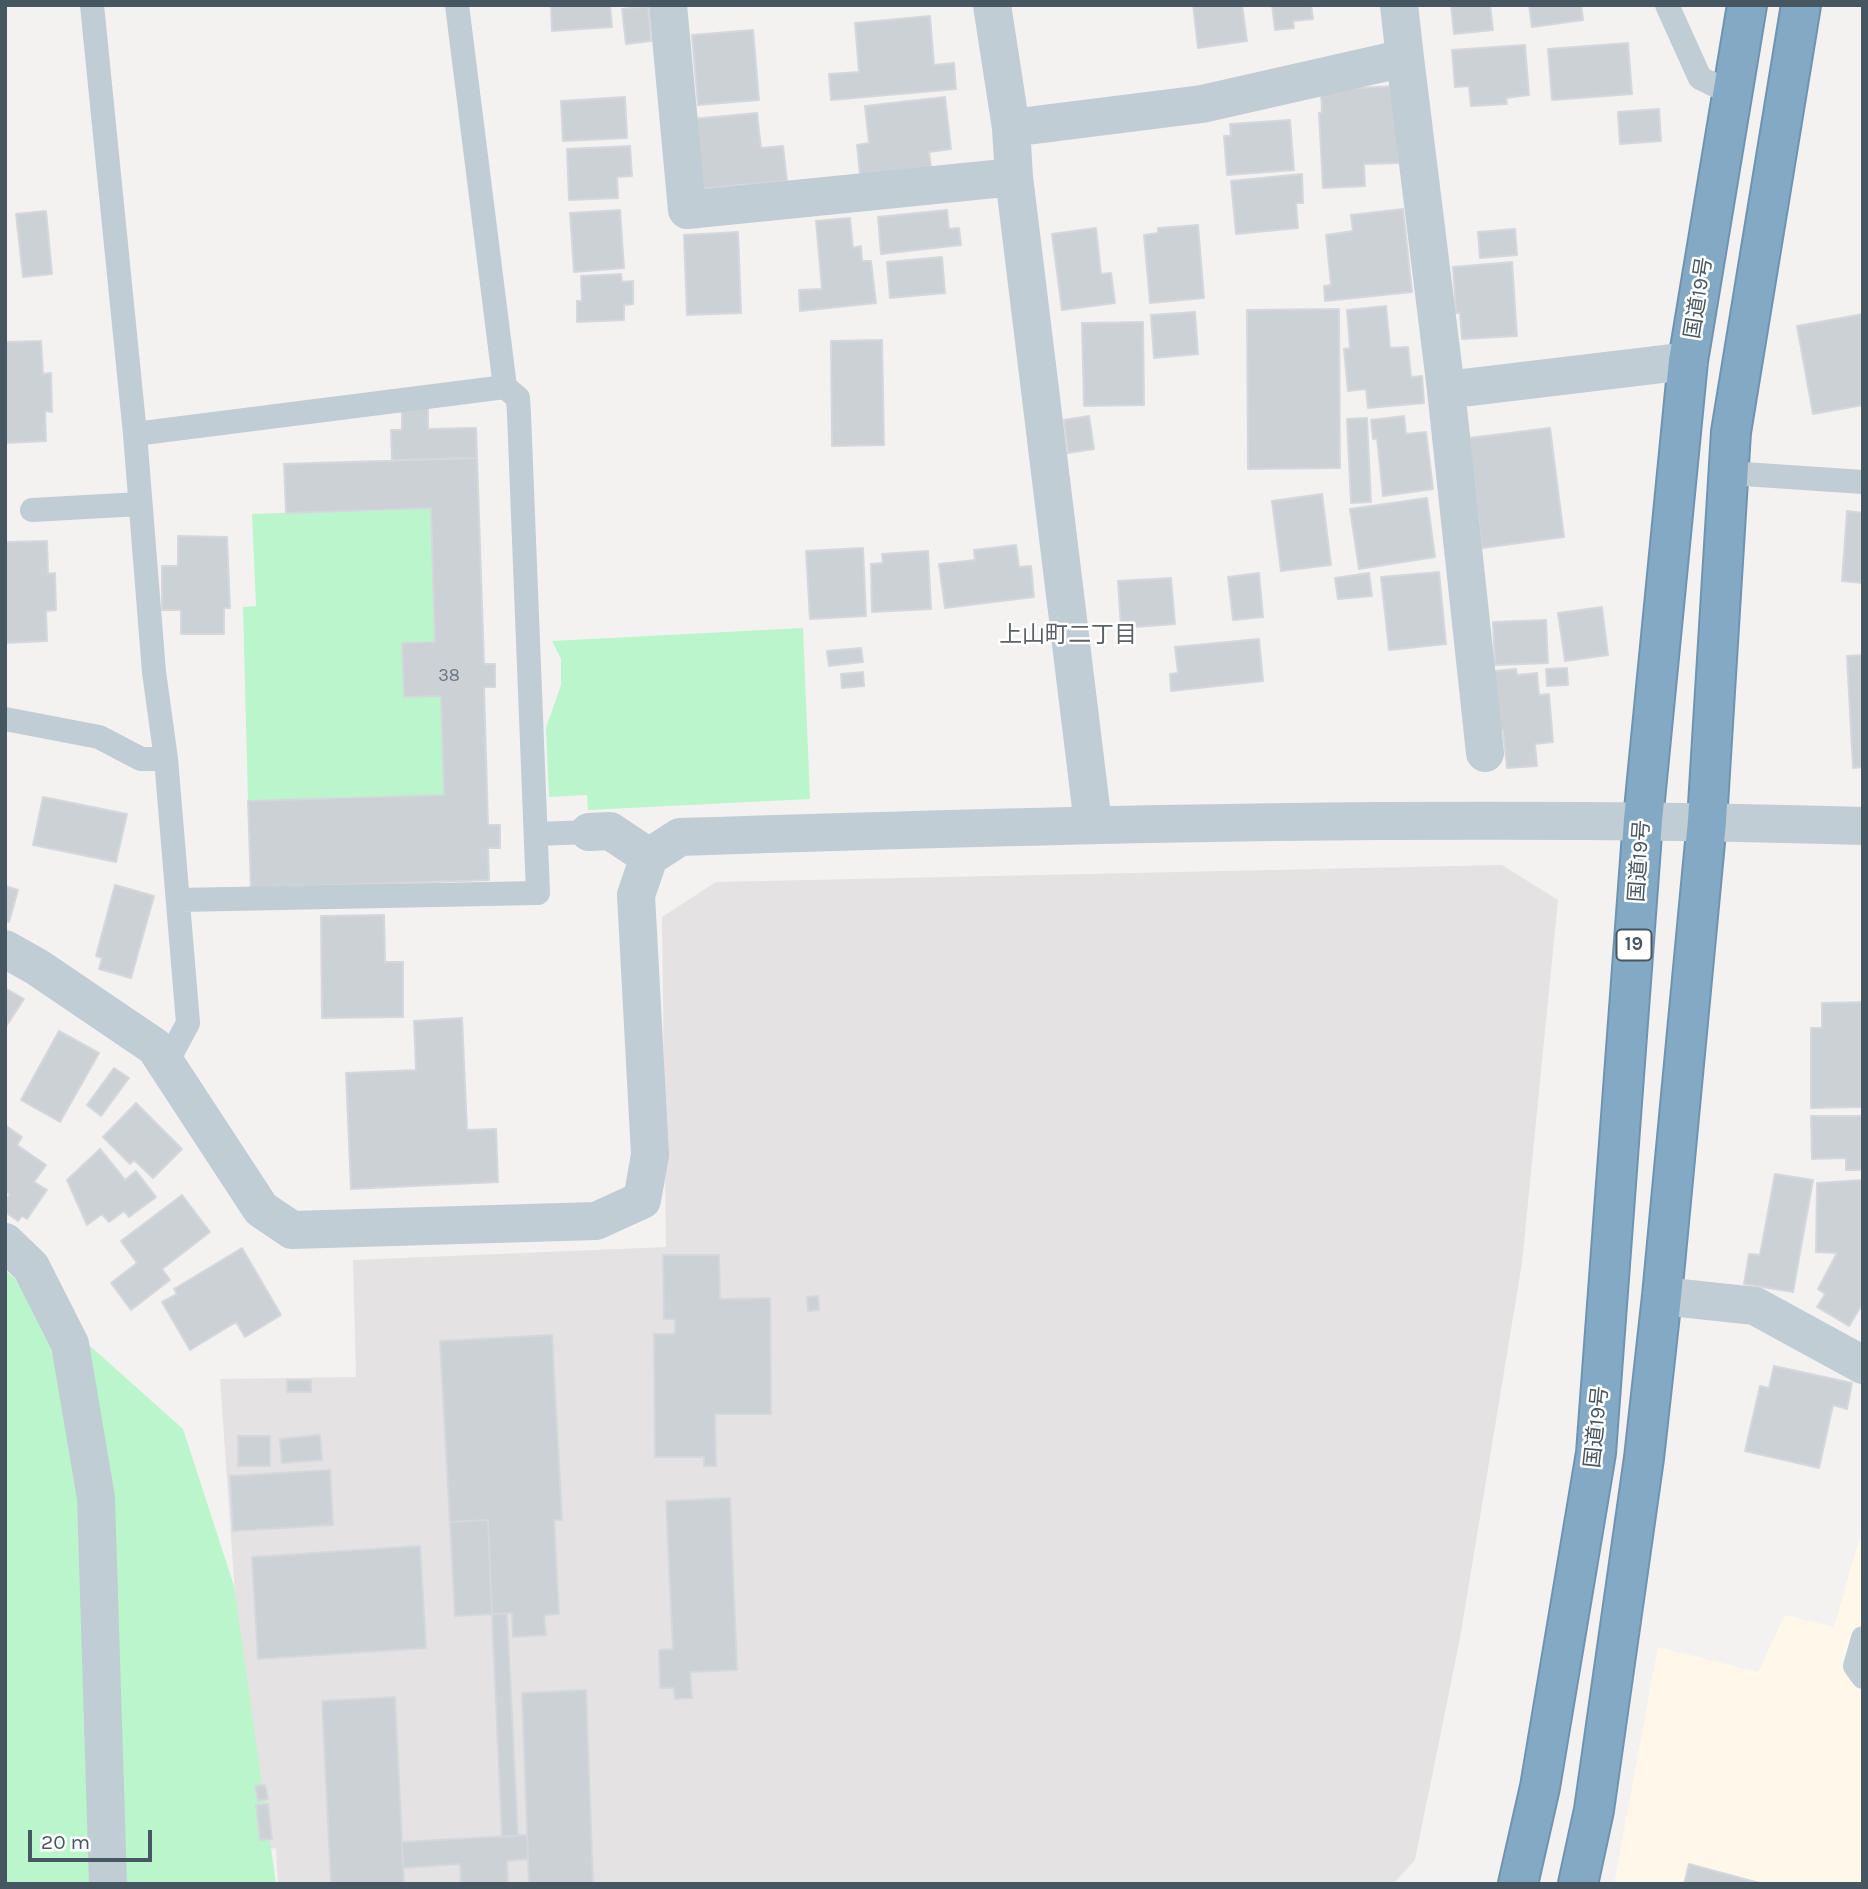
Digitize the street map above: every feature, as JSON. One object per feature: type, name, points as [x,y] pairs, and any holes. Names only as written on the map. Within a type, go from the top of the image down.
[{"type":"highway","name":"国道19号","points":[[1518,1884],[1541,1787],[1596,1453],[1643,820],[1688,361],[1747,5]]},
{"type":"highway","points":[[1578,1884],[1594,1810],[1644,1458],[1662,1296],[1707,821],[1731,432],[1801,5]]},
{"type":"street","points":[[668,5],[687,210],[1014,177]]},
{"type":"street","points":[[992,5],[1011,128],[1014,177],[1093,824]]},
{"type":"street","points":[[1399,5],[1446,390],[1485,753]]},
{"type":"street","points":[[1011,128],[1202,104],[1405,58]]},
{"type":"street","points":[[1446,390],[1688,361]]},
{"type":"street","points":[[5,949],[37,967],[155,1047],[261,1209],[292,1230],[596,1221],[642,1200],[650,1154],[636,895],[649,857],[680,837],[1093,824],[1494,819],[1863,826]]},
{"type":"street","points":[[589,832],[610,831],[649,857]]},
{"type":"street","points":[[5,1242],[31,1267],[70,1344],[96,1498],[108,1884]]},
{"type":"street","points":[[1662,1296],[1755,1306],[1863,1365]]},
{"type":"lane","points":[[92,5],[135,434],[154,672],[166,760],[188,1023],[166,1064]]},
{"type":"lane","points":[[178,900],[538,893],[518,398],[505,387],[457,5]]},
{"type":"lane","points":[[1667,5],[1700,78],[1731,93]]},
{"type":"lane","points":[[135,434],[505,387]]},
{"type":"lane","points":[[1729,473],[1863,482]]},
{"type":"lane","points":[[32,510],[140,503]]},
{"type":"lane","points":[[5,719],[99,737],[141,758],[166,760]]},
{"type":"lane","points":[[536,834],[589,832]]},
{"type":"lane","points":[[1863,1639],[1855,1666],[1863,1676]]},
{"type":"shaded area","points":[[1502,865],[1558,900],[1522,1263],[1460,1638],[1415,1860],[1393,1884],[278,1884],[276,1848],[253,1852],[220,1379],[356,1377],[353,1260],[666,1247],[662,917],[716,882]]},
{"type":"shaded area","points":[[1863,1526],[1863,1884],[1614,1884],[1658,1647],[1758,1672],[1785,1615],[1834,1627]]},
{"type":"green space","points":[[431,508],[435,642],[402,643],[404,697],[441,696],[444,795],[248,801],[243,607],[256,606],[252,514]]},
{"type":"green space","points":[[803,628],[810,799],[588,810],[587,795],[549,797],[546,728],[561,685],[561,659],[552,641]]},
{"type":"green space","points":[[5,1270],[183,1429],[234,1586],[276,1884],[5,1884]]},
{"type":"building","points":[[551,5],[610,5],[612,27],[552,31]]},
{"type":"building","points":[[1193,5],[1242,5],[1247,41],[1198,48]]},
{"type":"building","points":[[1272,5],[1311,5],[1313,19],[1293,21],[1294,28],[1275,30]]},
{"type":"building","points":[[1451,5],[1490,5],[1493,30],[1454,34]]},
{"type":"building","points":[[1529,5],[1581,5],[1583,20],[1532,27]]},
{"type":"building","points":[[648,6],[651,41],[626,44],[622,9]]},
{"type":"building","points":[[930,16],[934,65],[954,63],[956,89],[831,100],[829,74],[859,72],[855,23]]},
{"type":"building","points":[[753,30],[759,100],[698,105],[692,35]]},
{"type":"building","points":[[1628,43],[1632,94],[1552,100],[1548,49]]},
{"type":"building","points":[[1525,45],[1529,95],[1506,98],[1507,104],[1471,106],[1469,86],[1455,87],[1452,50]]},
{"type":"building","points":[[1396,86],[1399,163],[1364,164],[1365,186],[1323,188],[1319,113],[1322,112],[1321,90]]},
{"type":"building","points":[[625,97],[627,138],[563,141],[561,101]]},
{"type":"building","points":[[945,97],[951,149],[929,152],[932,176],[861,184],[857,145],[869,143],[865,106]]},
{"type":"building","points":[[1659,109],[1661,141],[1620,144],[1618,112]]},
{"type":"building","points":[[757,113],[761,148],[783,146],[787,181],[699,189],[692,119]]},
{"type":"building","points":[[1290,120],[1294,170],[1227,175],[1224,136],[1231,136],[1230,124]]},
{"type":"building","points":[[630,146],[632,176],[617,177],[618,198],[569,200],[567,149]]},
{"type":"building","points":[[1302,174],[1303,203],[1296,203],[1298,228],[1236,234],[1231,181]]},
{"type":"building","points":[[1403,209],[1412,292],[1325,301],[1324,286],[1331,285],[1326,235],[1353,231],[1351,215]]},
{"type":"building","points":[[620,210],[624,268],[574,272],[570,213]]},
{"type":"building","points":[[947,210],[949,229],[959,228],[961,245],[881,254],[878,217]]},
{"type":"building","points":[[46,211],[52,274],[23,277],[16,214]]},
{"type":"building","points":[[850,218],[853,248],[861,246],[862,261],[871,261],[876,303],[800,311],[799,290],[822,289],[816,221]]},
{"type":"building","points":[[1198,225],[1204,298],[1150,303],[1144,235],[1158,233],[1158,228]]},
{"type":"building","points":[[1096,228],[1101,274],[1111,273],[1115,303],[1062,310],[1052,234]]},
{"type":"building","points":[[1515,229],[1517,255],[1480,258],[1478,232]]},
{"type":"building","points":[[738,232],[741,313],[687,315],[684,235]]},
{"type":"building","points":[[942,257],[945,293],[890,298],[887,262]]},
{"type":"building","points":[[1512,262],[1517,336],[1462,339],[1460,313],[1456,313],[1453,267]]},
{"type":"building","points":[[621,274],[622,282],[633,281],[633,304],[624,305],[624,320],[577,322],[577,301],[582,301],[581,276]]},
{"type":"building","points":[[1386,306],[1390,348],[1408,347],[1411,377],[1422,376],[1424,403],[1368,408],[1366,389],[1348,391],[1344,349],[1350,348],[1347,310]]},
{"type":"building","points":[[1339,309],[1340,468],[1248,469],[1247,310]]},
{"type":"building","points":[[1195,312],[1198,354],[1154,358],[1151,315]]},
{"type":"building","points":[[1863,314],[1863,405],[1813,414],[1797,326]]},
{"type":"building","points":[[1143,322],[1144,405],[1084,406],[1082,323]]},
{"type":"building","points":[[882,340],[884,445],[832,446],[831,341]]},
{"type":"building","points":[[41,341],[43,374],[51,373],[52,412],[45,411],[46,441],[5,443],[5,342]]},
{"type":"building","points":[[402,407],[428,407],[428,429],[476,428],[477,458],[392,460],[391,430],[402,430]]},
{"type":"building","points":[[1089,416],[1094,449],[1068,453],[1064,420]]},
{"type":"building","points":[[1404,416],[1406,434],[1426,432],[1433,489],[1383,496],[1377,438],[1373,439],[1371,420]]},
{"type":"building","points":[[1367,418],[1371,502],[1351,503],[1347,419]]},
{"type":"building","points":[[1550,428],[1564,537],[1482,548],[1469,438]]},
{"type":"building","points":[[477,458],[484,664],[495,664],[495,687],[484,687],[488,825],[500,825],[500,848],[488,848],[489,880],[251,888],[248,801],[444,795],[441,696],[404,697],[402,643],[435,642],[431,508],[286,513],[284,464]]},
{"type":"building","points":[[1322,494],[1331,565],[1281,571],[1272,501]]},
{"type":"building","points":[[1427,498],[1435,557],[1359,569],[1350,509]]},
{"type":"building","points":[[1847,511],[1863,513],[1863,583],[1842,581]]},
{"type":"building","points":[[178,536],[227,537],[230,608],[224,608],[224,634],[181,634],[181,610],[162,610],[162,566],[178,566]]},
{"type":"building","points":[[47,541],[48,574],[55,573],[56,610],[46,611],[47,641],[5,643],[5,542]]},
{"type":"building","points":[[1016,545],[1019,567],[1031,566],[1034,597],[945,608],[939,564],[975,560],[974,550]]},
{"type":"building","points":[[863,548],[866,616],[810,619],[806,551]]},
{"type":"building","points":[[928,551],[931,609],[872,612],[871,564],[883,563],[882,554]]},
{"type":"building","points":[[1439,572],[1446,644],[1389,650],[1381,577]]},
{"type":"building","points":[[1259,573],[1263,617],[1233,620],[1228,577]]},
{"type":"building","points":[[1369,573],[1372,596],[1338,599],[1335,578]]},
{"type":"building","points":[[1171,578],[1175,624],[1121,628],[1118,581]]},
{"type":"building","points":[[1602,607],[1608,655],[1565,661],[1558,613]]},
{"type":"building","points":[[1546,620],[1548,663],[1495,665],[1493,622]]},
{"type":"building","points":[[1259,639],[1263,681],[1171,691],[1170,674],[1178,673],[1175,647]]},
{"type":"building","points":[[861,648],[863,662],[829,666],[827,651]]},
{"type":"building","points":[[1863,655],[1863,767],[1853,768],[1847,656]]},
{"type":"building","points":[[1567,668],[1568,685],[1547,686],[1546,669]]},
{"type":"building","points":[[1516,669],[1517,675],[1537,673],[1539,695],[1549,694],[1553,742],[1535,744],[1537,766],[1507,768],[1503,730],[1493,731],[1494,671]]},
{"type":"building","points":[[863,672],[864,686],[842,688],[841,674]]},
{"type":"building","points":[[43,797],[127,814],[116,862],[33,845]]},
{"type":"building","points":[[115,885],[154,896],[131,978],[99,969],[102,958],[96,956]]},
{"type":"building","points":[[5,886],[18,890],[9,922],[5,921]]},
{"type":"building","points":[[384,915],[385,962],[403,962],[403,1017],[322,1018],[321,916]]},
{"type":"building","points":[[5,988],[24,999],[5,1028]]},
{"type":"building","points":[[1863,1002],[1863,1107],[1811,1108],[1811,1028],[1822,1028],[1822,1003]]},
{"type":"building","points":[[462,1018],[467,1130],[496,1129],[498,1182],[351,1189],[346,1073],[416,1070],[414,1021]]},
{"type":"building","points":[[59,1031],[99,1053],[60,1122],[21,1100]]},
{"type":"building","points":[[114,1068],[129,1078],[101,1116],[87,1105]]},
{"type":"building","points":[[136,1103],[182,1149],[153,1178],[134,1160],[130,1164],[103,1137]]},
{"type":"building","points":[[1811,1116],[1863,1116],[1863,1170],[1846,1170],[1846,1158],[1812,1159]]},
{"type":"building","points":[[5,1125],[22,1137],[17,1145],[46,1165],[34,1182],[47,1190],[27,1219],[22,1216],[18,1221],[5,1212],[5,1201],[10,1194],[5,1191]]},
{"type":"building","points":[[100,1149],[125,1180],[136,1171],[156,1197],[129,1217],[124,1211],[109,1222],[102,1214],[87,1225],[67,1180]]},
{"type":"building","points":[[1775,1174],[1813,1180],[1793,1292],[1744,1284],[1749,1254],[1760,1255]]},
{"type":"building","points":[[1863,1180],[1863,1303],[1849,1326],[1817,1307],[1825,1294],[1818,1289],[1837,1253],[1816,1252],[1817,1183]]},
{"type":"building","points":[[182,1195],[210,1232],[162,1269],[170,1280],[131,1310],[111,1283],[137,1263],[121,1241]]},
{"type":"building","points":[[242,1248],[281,1315],[245,1337],[236,1322],[190,1350],[162,1302],[177,1294],[174,1289]]},
{"type":"building","points":[[663,1255],[719,1255],[720,1299],[770,1298],[771,1414],[715,1414],[716,1466],[704,1466],[704,1457],[655,1457],[654,1334],[675,1334],[675,1319],[664,1319]]},
{"type":"building","points":[[818,1296],[819,1310],[808,1311],[807,1297]]},
{"type":"building","points":[[552,1335],[562,1520],[554,1520],[559,1614],[544,1615],[546,1635],[513,1637],[512,1613],[492,1614],[488,1520],[450,1522],[440,1341]]},
{"type":"building","points":[[1774,1366],[1852,1383],[1847,1409],[1833,1405],[1819,1468],[1745,1451],[1760,1386],[1769,1388]]},
{"type":"building","points":[[287,1380],[311,1380],[311,1392],[287,1392]]},
{"type":"building","points":[[320,1435],[322,1460],[282,1463],[280,1439]]},
{"type":"building","points":[[238,1436],[270,1436],[270,1466],[238,1466]]},
{"type":"building","points":[[330,1470],[333,1525],[233,1531],[230,1476]]},
{"type":"building","points":[[730,1498],[737,1670],[690,1672],[692,1698],[675,1699],[674,1688],[660,1688],[659,1650],[673,1649],[666,1501]]},
{"type":"building","points":[[488,1520],[492,1614],[455,1616],[450,1522]]},
{"type":"building","points":[[420,1546],[426,1648],[258,1659],[252,1557]]},
{"type":"building","points":[[492,1614],[507,1614],[518,1836],[502,1837]]},
{"type":"building","points":[[586,1690],[593,1884],[529,1884],[522,1693]]},
{"type":"building","points":[[395,1697],[404,1884],[331,1884],[322,1701]]},
{"type":"building","points":[[265,1785],[268,1799],[258,1801],[255,1786]]},
{"type":"building","points":[[268,1804],[272,1839],[260,1840],[256,1805]]},
{"type":"building","points":[[527,1835],[528,1859],[507,1861],[508,1884],[461,1884],[460,1864],[403,1868],[402,1842]]},
{"type":"building","points":[[1689,1864],[1763,1884],[1684,1884]]},
{"type":"district","name":"上山町二丁目","points":[[1068,635]]}]
